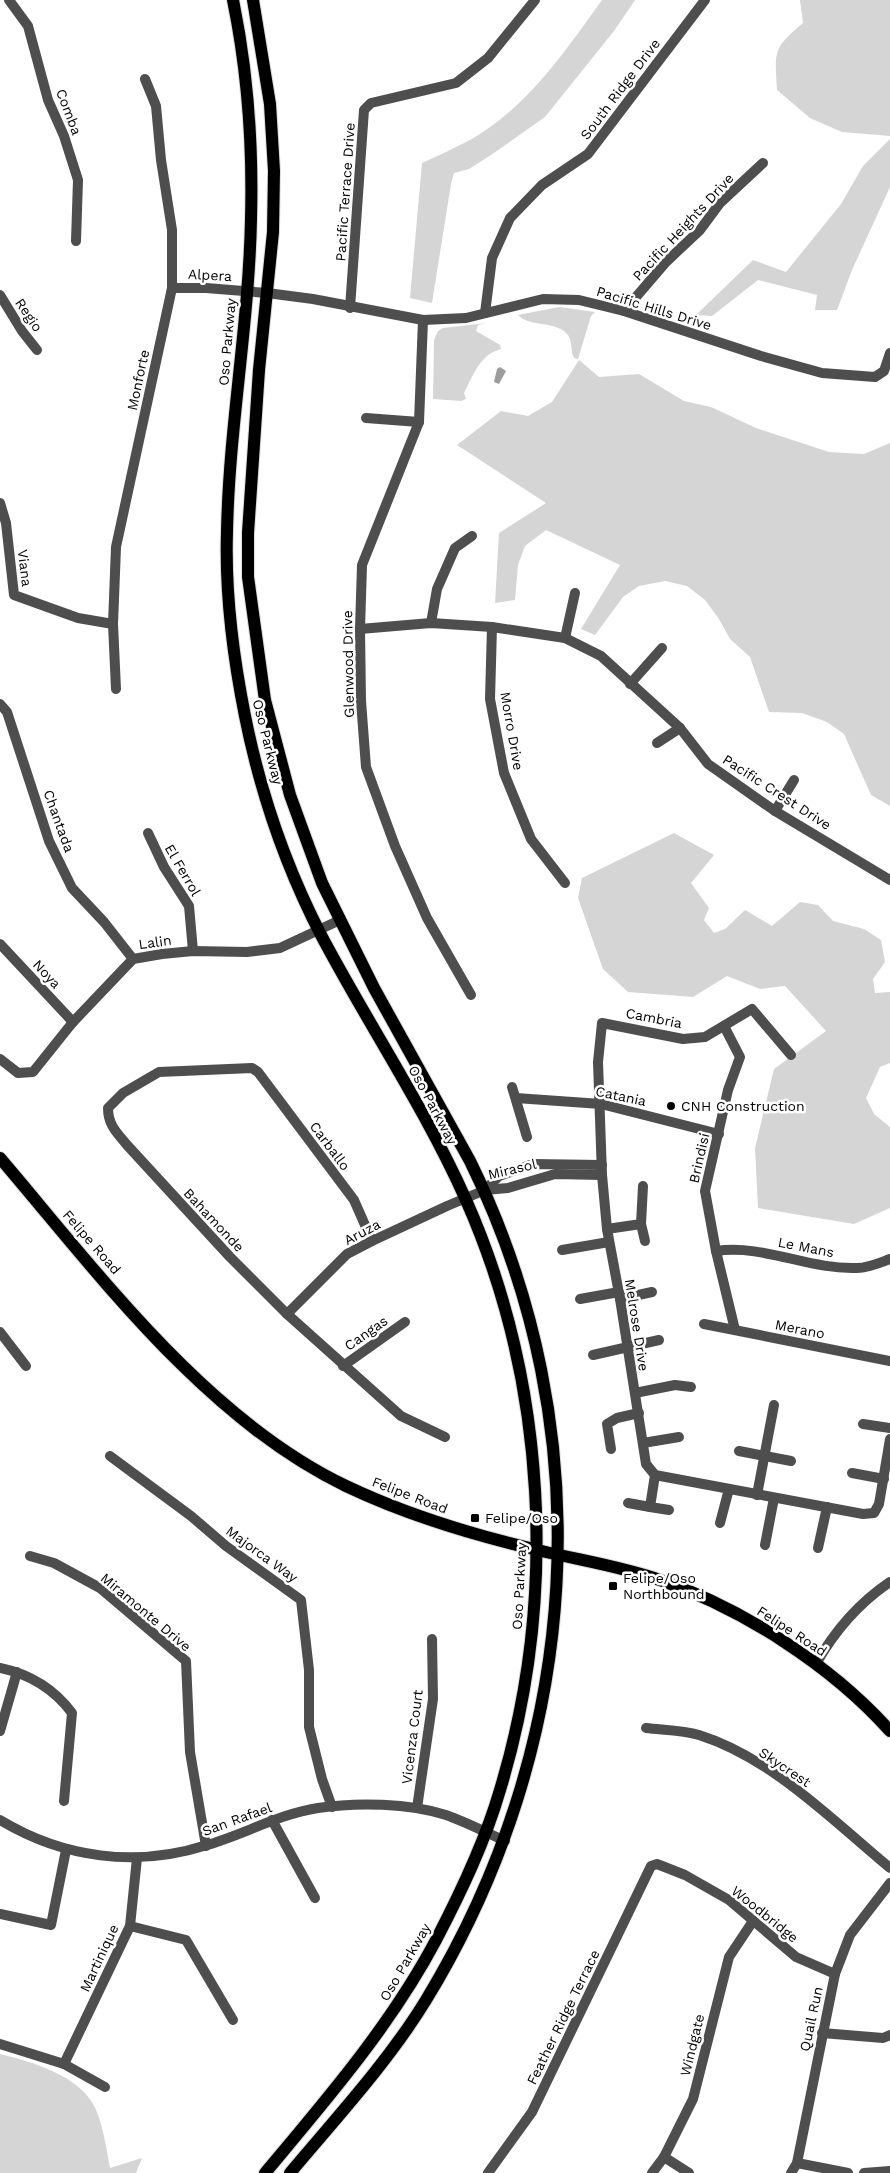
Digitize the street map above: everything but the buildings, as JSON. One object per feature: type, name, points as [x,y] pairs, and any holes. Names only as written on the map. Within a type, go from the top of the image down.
[{"type":"main road","name":"Oso Parkway","points":[[233,0],[247,77],[251,132],[251,224],[228,516],[227,561],[229,604],[240,684],[254,753],[282,844],[319,931],[424,1118],[466,1198],[498,1288],[523,1389],[533,1470],[536,1550],[535,1600],[523,1697],[501,1787],[486,1832],[435,1943],[390,2015],[345,2077],[265,2173]]},
{"type":"main road","name":"Oso Parkway","points":[[253,0],[265,72],[273,140],[274,200],[250,494],[248,577],[265,700],[290,795],[306,843],[340,920],[374,988],[456,1132],[484,1190],[523,1297],[543,1381],[554,1457],[559,1554],[556,1608],[545,1694],[534,1743],[505,1841],[485,1890],[426,2001],[376,2071],[290,2173]]},
{"type":"main road","name":"Felipe Road","points":[[0,1158],[175,1359],[230,1409],[279,1447],[345,1486],[436,1522],[536,1550],[620,1568],[660,1580],[707,1598],[752,1622],[816,1664],[867,1705],[890,1731]]},
{"type":"street","name":"Comba","points":[[9,0],[28,26],[48,100],[64,136],[78,180],[76,240]]},
{"type":"street","name":"Pacific Terrace Drive","points":[[350,308],[364,110],[370,103],[456,83],[488,58],[535,0]]},
{"type":"street","name":"South Ridge Drive","points":[[486,313],[492,258],[510,218],[542,185],[588,154],[705,0]]},
{"type":"street","name":"Monforte","points":[[116,689],[113,624],[116,547],[172,288],[172,230],[161,160],[156,106],[145,79]]},
{"type":"street","name":"Pacific Heights Drive","points":[[624,311],[666,262],[700,230],[720,203],[763,163]]},
{"type":"street","name":"Alpera","points":[[172,288],[246,291]]},
{"type":"street","name":"Pacific Hills Drive","points":[[246,291],[313,299],[350,308],[423,320],[466,318],[543,299],[579,300],[624,311],[761,356],[822,373],[875,377],[884,371],[890,353]]},
{"type":"street","name":"Regio","points":[[0,295],[22,331],[37,350]]},
{"type":"street","name":"Glenwood Drive","points":[[423,320],[419,422],[362,565],[360,629],[361,701],[366,767],[395,846],[426,918],[470,995]]},
{"type":"street","points":[[366,418],[419,422]]},
{"type":"street","name":"Viana","points":[[0,503],[6,523],[14,595],[78,618],[113,624]]},
{"type":"street","points":[[431,623],[436,589],[455,548],[472,536]]},
{"type":"street","points":[[565,638],[575,593]]},
{"type":"street","name":"Pacific Crest Drive","points":[[360,629],[431,623],[492,627],[565,638],[600,656],[680,728],[708,764],[775,810],[890,880]]},
{"type":"street","name":"Morro Drive","points":[[492,627],[490,699],[504,773],[530,840],[565,883]]},
{"type":"street","points":[[630,684],[662,648]]},
{"type":"street","name":"Chantada","points":[[0,704],[7,712],[48,841],[72,888],[104,922],[133,959]]},
{"type":"street","points":[[657,743],[680,728]]},
{"type":"street","points":[[775,810],[794,780]]},
{"type":"street","name":"El Ferrol","points":[[148,833],[164,867],[189,906],[193,951]]},
{"type":"street","name":"Lalin","points":[[0,1059],[18,1073],[33,1072],[73,1022],[133,959],[193,951],[247,952],[280,948],[340,920]]},
{"type":"street","name":"Noya","points":[[0,944],[73,1022]]},
{"type":"street","name":"Cambria","points":[[603,1022],[683,1038],[704,1037],[752,1009],[791,1055]]},
{"type":"street","name":"Melrose Drive","points":[[603,1022],[598,1062],[602,1170],[607,1229],[646,1464],[656,1475]]},
{"type":"street","name":"Brindisi","points":[[724,1026],[740,1057],[728,1090],[705,1192],[716,1251],[735,1330]]},
{"type":"street","name":"Bahamonde","points":[[258,1072],[252,1068],[160,1072],[123,1093],[108,1108],[108,1118],[111,1126],[127,1145],[230,1258],[287,1314],[401,1416],[445,1437]]},
{"type":"street","name":"Carballo","points":[[258,1072],[354,1200],[372,1241]]},
{"type":"street","points":[[512,1087],[527,1137]]},
{"type":"street","name":"Catania","points":[[516,1098],[601,1104],[719,1134]]},
{"type":"street","name":"Mirasol","points":[[484,1190],[498,1176],[533,1164],[602,1170]]},
{"type":"street","name":"Mirasol","points":[[545,1164],[546,1176]]},
{"type":"street","name":"Mirasol","points":[[466,1198],[484,1190],[508,1188],[546,1176],[602,1170]]},
{"type":"street","points":[[643,1186],[641,1224],[645,1241]]},
{"type":"street","name":"Aruza","points":[[287,1314],[347,1254],[466,1198]]},
{"type":"street","points":[[607,1229],[641,1224]]},
{"type":"street","points":[[562,1250],[609,1242]]},
{"type":"street","name":"Le Mans","points":[[716,1251],[748,1250],[835,1266],[858,1268],[890,1259]]},
{"type":"street","points":[[580,1299],[652,1292]]},
{"type":"street","name":"Cangas","points":[[343,1366],[405,1322]]},
{"type":"street","name":"Merano","points":[[704,1324],[890,1361]]},
{"type":"street","points":[[0,1332],[26,1366]]},
{"type":"street","points":[[593,1355],[659,1340]]},
{"type":"street","points":[[635,1393],[675,1385],[691,1388]]},
{"type":"street","points":[[756,1494],[774,1405]]},
{"type":"street","points":[[611,1450],[608,1424],[617,1418],[639,1413]]},
{"type":"street","points":[[863,1424],[890,1428]]},
{"type":"street","points":[[643,1443],[679,1437]]},
{"type":"street","points":[[650,1507],[656,1475],[863,1514],[874,1513],[879,1504],[890,1439]]},
{"type":"street","points":[[739,1451],[791,1461]]},
{"type":"street","name":"Majorca Way","points":[[110,1456],[191,1516],[226,1546],[301,1600],[309,1670],[309,1727],[322,1780],[332,1806]]},
{"type":"street","points":[[852,1473],[884,1479]]},
{"type":"street","points":[[720,1523],[729,1489]]},
{"type":"street","points":[[765,1545],[774,1498]]},
{"type":"street","points":[[628,1503],[669,1510]]},
{"type":"street","points":[[818,1548],[827,1507]]},
{"type":"street","name":"Miramonte Drive","points":[[30,1556],[54,1563],[100,1588],[186,1662],[190,1752],[206,1846]]},
{"type":"street","points":[[816,1664],[825,1647],[842,1625],[874,1593],[890,1582]]},
{"type":"street","name":"Vicenza Court","points":[[417,1808],[433,1699],[432,1639]]},
{"type":"street","points":[[0,1668],[17,1672],[44,1685],[64,1702],[72,1713],[64,1801]]},
{"type":"street","points":[[0,1731],[17,1672]]},
{"type":"street","name":"Skycrest","points":[[646,1728],[698,1734],[765,1767],[798,1790],[890,1868]]},
{"type":"street","name":"San Rafael","points":[[0,1820],[36,1839],[66,1850],[102,1856],[137,1858],[170,1854],[206,1846],[272,1820],[300,1812],[353,1804],[417,1808],[445,1815],[505,1841]]},
{"type":"street","points":[[272,1820],[316,1898]]},
{"type":"street","points":[[0,1914],[51,1925],[66,1850]]},
{"type":"street","name":"Martinique","points":[[64,2064],[130,1926],[137,1858]]},
{"type":"street","name":"Woodbridge","points":[[651,1866],[657,1864],[685,1875],[729,1900],[796,1957],[835,1974]]},
{"type":"street","name":"Feather Ridge Terrace","points":[[488,2173],[532,2112],[651,1866]]},
{"type":"street","name":"Quail Run","points":[[791,2173],[797,2163],[835,1974],[850,1935],[890,1883]]},
{"type":"street","name":"Windgate","points":[[652,2173],[664,2157],[693,2099],[729,1957],[753,1922]]},
{"type":"street","points":[[130,1926],[186,1940],[233,2020]]},
{"type":"street","points":[[822,2033],[883,2038],[890,2035]]},
{"type":"street","points":[[0,2044],[64,2064],[105,2087]]},
{"type":"street","points":[[664,2157],[689,2173]]},
{"type":"street","points":[[797,2163],[848,2173]]},
{"type":"street","points":[[864,2173],[890,2171]]},
{"type":"shaded area","points":[[602,0],[635,0],[614,31],[545,117],[469,169],[454,173],[432,303],[410,298],[422,163],[468,141],[508,113],[526,96],[558,59]]},
{"type":"shaded area","points":[[800,0],[890,0],[890,136],[842,132],[810,118],[777,90],[776,59],[781,45],[803,23]]},
{"type":"shaded area","points":[[890,139],[890,187],[852,270],[837,310],[815,310],[817,295],[758,280],[712,316],[696,315],[753,260],[786,272],[841,204],[863,166]]},
{"type":"shaded area","points":[[559,307],[595,312],[591,316],[578,359],[574,358],[570,338],[563,330],[557,327],[530,322],[518,315]]},
{"type":"shaded area","points":[[487,323],[478,325],[476,331],[500,345],[501,349],[488,356],[478,366],[464,393],[466,399],[461,401],[433,399],[434,340],[438,331],[443,328]]},
{"type":"shaded area","points":[[579,360],[599,377],[639,374],[684,401],[711,407],[756,428],[829,452],[864,454],[890,443],[890,806],[871,795],[844,734],[827,722],[802,713],[769,712],[750,657],[730,639],[719,619],[705,600],[687,586],[665,581],[639,586],[623,597],[595,635],[581,629],[620,565],[546,530],[525,546],[518,565],[515,600],[495,603],[499,533],[546,503],[457,445],[501,411],[528,416],[552,402]]},
{"type":"shaded area","points":[[500,367],[506,371],[499,384],[494,382],[497,369]]},
{"type":"shaded area","points":[[674,833],[714,855],[691,883],[709,908],[704,920],[714,933],[725,929],[745,910],[772,926],[800,902],[818,905],[833,921],[864,929],[881,940],[885,962],[873,979],[875,993],[890,992],[890,1063],[880,1067],[866,1098],[874,1114],[890,1127],[890,1208],[854,1224],[758,1208],[755,1148],[774,1069],[826,1031],[785,986],[760,989],[727,976],[693,997],[628,992],[603,969],[578,898],[582,878]]},
{"type":"shaded area","points":[[0,2054],[38,2065],[76,2085],[86,2094],[96,2110],[104,2135],[110,2168],[142,2158],[136,2173],[0,2173]]},
{"type":"place","name":"CNH Construction","points":[[671,1106]]},
{"type":"place","name":"Felipe/Oso","points":[[475,1518]]},
{"type":"place","name":"Felipe/Oso Northbound","points":[[613,1586]]}]
